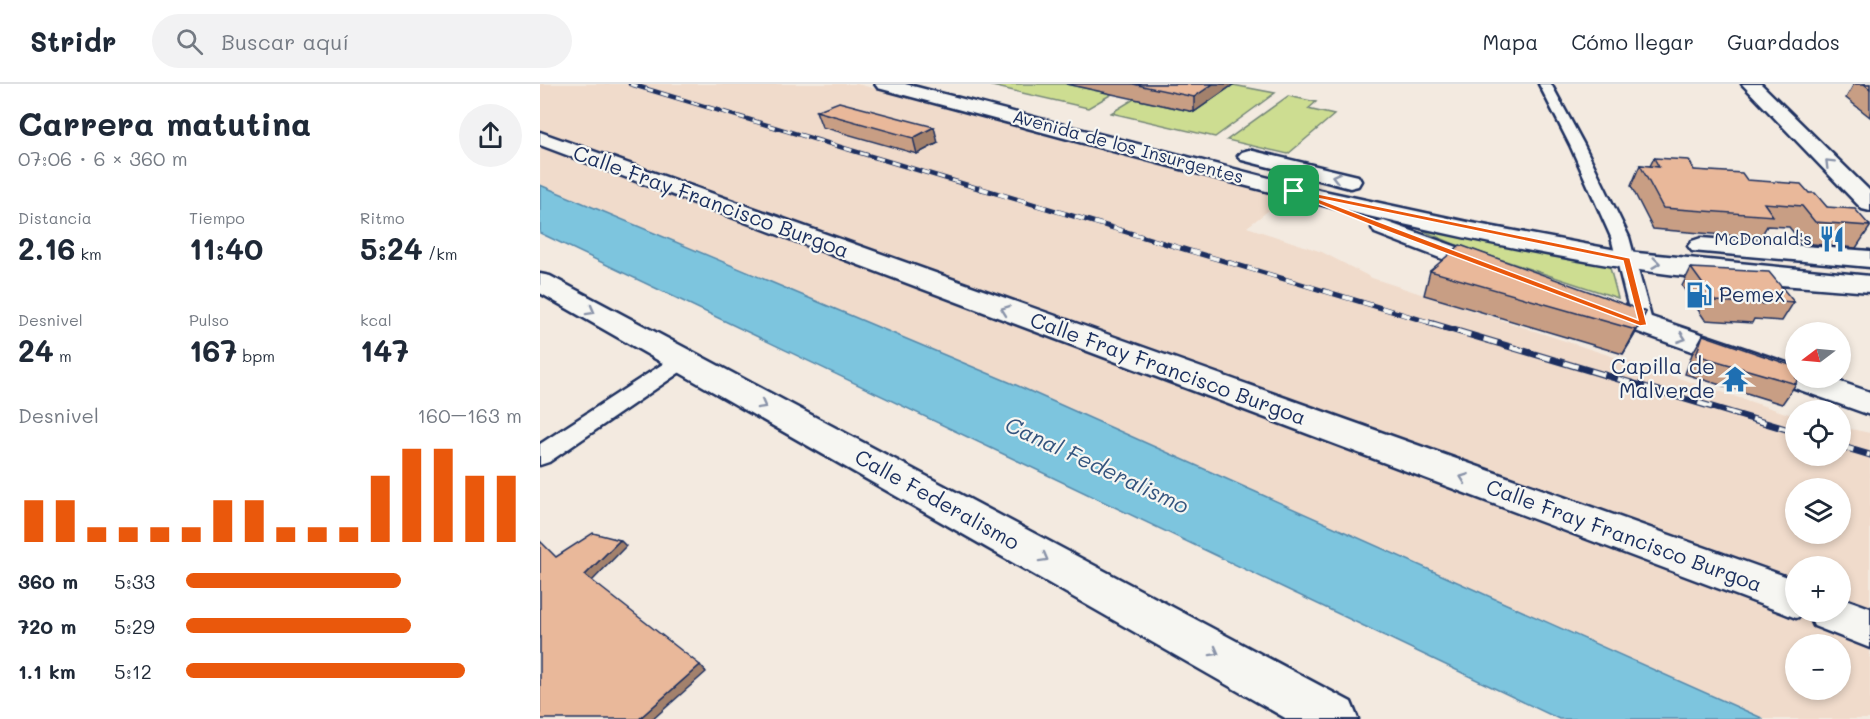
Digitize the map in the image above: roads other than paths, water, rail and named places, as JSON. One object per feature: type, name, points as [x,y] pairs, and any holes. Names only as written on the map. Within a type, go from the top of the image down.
[{"type":"main road","name":"Avenida de los Insurgentes","points":[[884,84],[1294,191],[1627,260],[1721,272],[1870,284]]},
{"type":"main road","name":"Avenida de los Insurgentes","points":[[941,84],[1210,147]]},
{"type":"main road","points":[[1750,84],[1870,204]]},
{"type":"main road","name":"Calle Fray Francisco Burgoa","points":[[540,138],[1785,595]]},
{"type":"main road","name":"Avenida de los Insurgentes","points":[[1232,152],[1439,202],[1631,238]]},
{"type":"main road","points":[[1294,191],[1514,276]]},
{"type":"main road","points":[[1685,244],[1870,259]]},
{"type":"main road","name":"Calle Federalismo","points":[[540,282],[1334,719]]},
{"type":"main road","points":[[1578,300],[1870,404]]},
{"type":"main road","points":[[1851,621],[1870,628]]},
{"type":"street","points":[[1545,84],[1577,145],[1631,238],[1627,260],[1643,325]]},
{"type":"street","points":[[540,456],[682,361]]},
{"type":"water","name":"Canal Federalismo","points":[[540,185],[1016,385],[1764,719],[1559,719],[540,233]]},
{"type":"railway","points":[[630,84],[984,190]]},
{"type":"railway","points":[[979,188],[1435,324]]},
{"type":"railway","points":[[1430,323],[1785,429]]},
{"type":"railway","points":[[1851,449],[1870,455]]},
{"type":"place","name":"McDonald's","points":[[1832,239]]},
{"type":"place","name":"Pemex","points":[[1699,295]]},
{"type":"place","name":"Capilla de Malverde","points":[[1735,379]]}]
